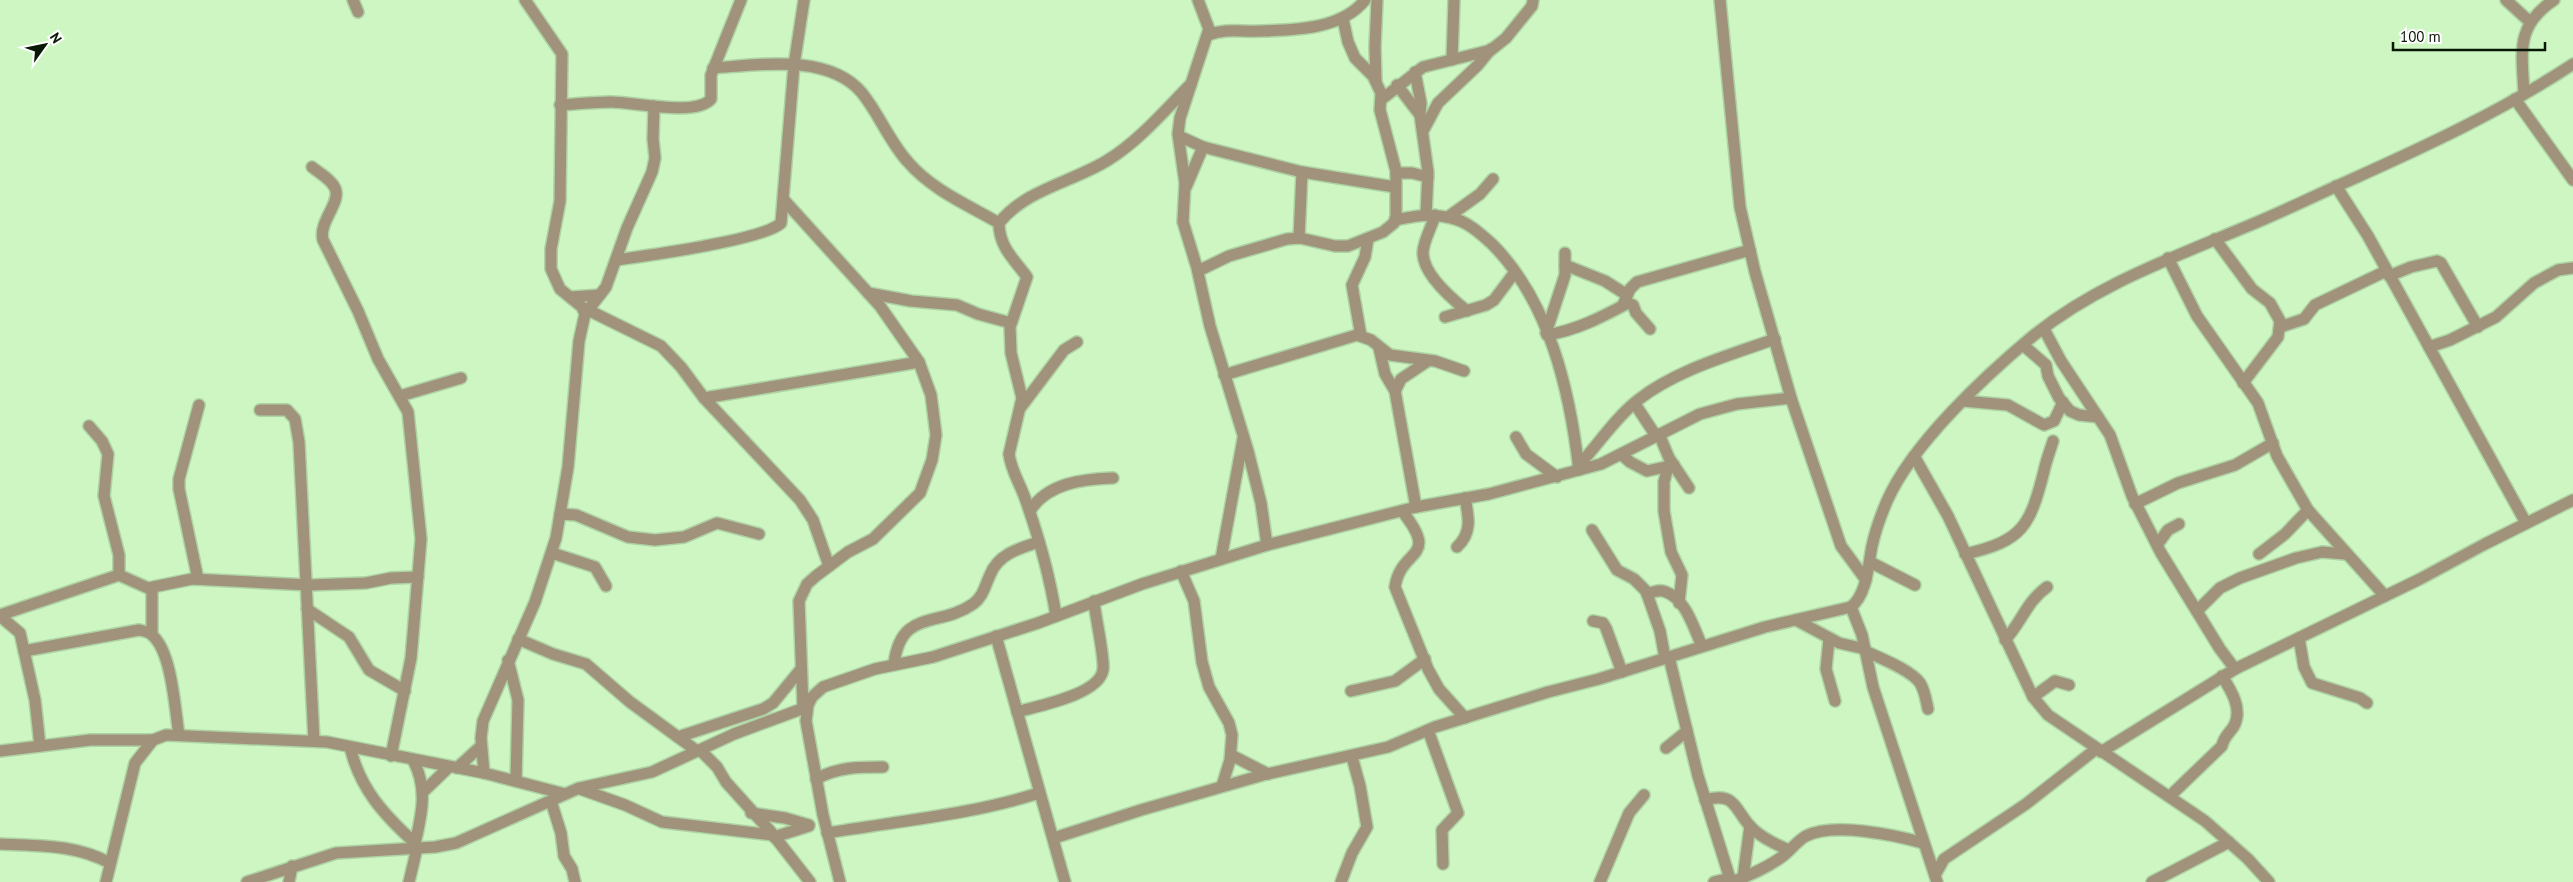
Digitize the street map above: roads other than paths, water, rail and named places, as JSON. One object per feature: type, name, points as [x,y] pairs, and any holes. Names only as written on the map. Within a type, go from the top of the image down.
[{"type":"street","points":[[353,0],[358,12]]},
{"type":"street","points":[[525,0],[562,54],[560,201],[551,249],[551,268],[560,289],[586,312],[661,346],[681,367],[704,398],[800,500],[813,520],[829,566]]},
{"type":"street","points":[[560,105],[612,102],[689,107],[705,104],[710,99],[713,68],[741,0]]},
{"type":"street","points":[[616,260],[676,252],[767,231],[781,223],[794,65],[804,0]]},
{"type":"street","points":[[1198,0],[1207,23],[1208,35],[1180,118],[1179,136],[1184,191],[1184,222],[1198,271],[1210,326],[1244,437],[1260,503],[1267,545]]},
{"type":"street","points":[[1208,35],[1227,30],[1261,31],[1299,28],[1343,19],[1365,0]]},
{"type":"street","points":[[1198,271],[1230,256],[1259,246],[1300,238],[1335,246],[1348,246],[1390,228],[1395,220],[1396,173],[1394,158],[1380,110],[1382,99],[1376,81],[1377,0]]},
{"type":"street","points":[[1452,60],[1454,0]]},
{"type":"street","points":[[1423,131],[1438,103],[1492,49],[1506,38],[1532,6],[1534,0]]},
{"type":"street","points":[[1720,0],[1740,207],[1750,250],[1791,398],[1841,546],[1866,580]]},
{"type":"street","points":[[2506,0],[2530,22]]},
{"type":"street","points":[[2554,0],[2541,9],[2530,22],[2524,42],[2520,97],[2573,180]]},
{"type":"street","points":[[1343,19],[1348,42],[1355,58],[1376,81]]},
{"type":"street","points":[[1382,99],[1397,85],[1423,67],[1492,49]]},
{"type":"street","points":[[1054,838],[1222,786],[1268,774],[1352,757],[1388,747],[1428,730],[1465,718],[1622,672],[1702,646],[1851,607],[1856,603],[1866,580],[1872,544],[1887,500],[1914,456],[1962,401],[1985,378],[2044,329],[2098,291],[2168,258],[2336,186],[2485,116],[2573,64]]},
{"type":"street","points":[[713,68],[794,65],[834,72],[849,80],[862,92],[907,161],[924,178],[999,223]]},
{"type":"street","points":[[1415,72],[1421,103],[1420,115],[1431,215],[1423,254],[1426,264],[1442,289],[1467,311]]},
{"type":"street","points":[[1056,616],[1048,572],[1030,511],[1010,464],[1009,454],[1020,409],[1022,388],[1011,353],[1011,323],[1027,277],[1007,253],[999,237],[999,223],[1017,204],[1108,160],[1132,142],[1190,84]]},
{"type":"street","points":[[1397,85],[1420,115]]},
{"type":"street","points":[[484,773],[481,746],[483,721],[508,660],[535,602],[552,553],[568,467],[579,340],[586,312],[606,287],[655,164],[654,106]]},
{"type":"street","points":[[1179,136],[1203,147],[1302,172],[1395,187]]},
{"type":"street","points":[[1184,191],[1203,147]]},
{"type":"street","points":[[312,166],[334,186],[336,192],[336,199],[322,229],[323,240],[358,311],[378,360],[408,412],[421,538],[411,658],[391,756]]},
{"type":"street","points":[[1300,238],[1302,172]]},
{"type":"street","points":[[1396,173],[1412,173],[1428,177]]},
{"type":"street","points":[[1448,217],[1480,194],[1493,179]]},
{"type":"street","points":[[2336,186],[2368,236],[2387,274],[2526,523]]},
{"type":"street","points":[[784,200],[868,293],[918,362],[931,394],[936,435],[927,479],[920,493],[873,538],[829,566],[807,584],[799,601],[801,669],[806,721],[826,829],[840,882]]},
{"type":"street","points":[[1395,220],[1431,215],[1448,217],[1477,230],[1522,280],[1547,334],[1565,389],[1578,468]]},
{"type":"street","points":[[1360,336],[1352,285],[1365,257],[1368,239]]},
{"type":"street","points":[[2216,239],[2252,289],[2270,303],[2277,312],[2280,326],[2278,337],[2243,383]]},
{"type":"street","points":[[1547,334],[1566,333],[1625,300],[1636,282],[1750,250]]},
{"type":"street","points":[[2168,258],[2197,316],[2258,403],[2277,456],[2308,510],[2345,554],[2385,596]]},
{"type":"street","points":[[1547,334],[1558,301],[1565,259],[1605,280],[1628,303],[1633,305],[1636,313],[1650,329]]},
{"type":"street","points":[[2280,326],[2304,319],[2316,305],[2387,274],[2437,261],[2441,263],[2478,327]]},
{"type":"street","points":[[2428,347],[2496,318],[2534,283],[2558,270],[2573,268]]},
{"type":"street","points":[[1445,317],[1467,311],[1494,300],[1515,272]]},
{"type":"street","points":[[868,293],[911,301],[957,305],[978,314],[1011,323]]},
{"type":"street","points":[[571,297],[600,295]]},
{"type":"street","points":[[2044,329],[2061,361],[2110,435],[2136,504],[2157,545],[2235,669]]},
{"type":"street","points":[[1224,375],[1349,336],[1360,336],[1370,340],[1390,355],[1447,364],[1464,371]]},
{"type":"street","points":[[1578,468],[1635,404],[1662,386],[1692,371],[1775,339]]},
{"type":"street","points":[[1020,409],[1064,350],[1077,342]]},
{"type":"street","points":[[2023,345],[2046,365],[2048,376],[2070,411],[2079,415],[2098,417]]},
{"type":"street","points":[[1379,348],[1385,374],[1395,391],[1416,507]]},
{"type":"street","points":[[1395,391],[1400,379],[1428,361]]},
{"type":"street","points":[[704,398],[918,362]]},
{"type":"street","points":[[400,396],[461,378]]},
{"type":"street","points":[[247,882],[336,853],[456,843],[579,788],[652,772],[734,734],[805,708],[812,697],[823,687],[894,664],[933,657],[1056,616],[1181,571],[1267,545],[1416,507],[1557,477],[1578,468],[1622,455],[1700,414],[1738,404],[1791,398]]},
{"type":"street","points":[[1962,401],[2008,405],[2044,425],[2054,421],[2063,402]]},
{"type":"street","points":[[1635,404],[1658,435],[1671,466],[1689,488]]},
{"type":"street","points":[[198,579],[179,489],[179,478],[199,405]]},
{"type":"street","points":[[260,410],[287,410],[295,420],[299,442],[314,741]]},
{"type":"street","points":[[89,426],[102,441],[108,454],[104,496],[119,555],[119,575]]},
{"type":"street","points":[[1221,559],[1244,437]]},
{"type":"street","points":[[1516,437],[1526,454],[1557,477]]},
{"type":"street","points":[[1965,554],[1988,549],[2007,540],[2025,524],[2034,511],[2053,441]]},
{"type":"street","points":[[2136,504],[2178,483],[2235,464],[2273,443]]},
{"type":"street","points":[[1622,455],[1647,472],[1671,466]]},
{"type":"street","points":[[1914,456],[1948,516],[2033,697],[2048,715],[2205,821],[2269,882]]},
{"type":"street","points":[[1671,466],[1664,482],[1664,511],[1671,552],[1682,575],[1680,603]]},
{"type":"street","points":[[1030,511],[1048,490],[1079,481],[1114,478]]},
{"type":"street","points":[[1457,547],[1467,537],[1469,528],[1465,498]]},
{"type":"street","points":[[1936,878],[1944,859],[2026,804],[2098,750],[2222,676],[2385,596],[2573,500]]},
{"type":"street","points":[[2260,554],[2285,534],[2308,510]]},
{"type":"street","points":[[1402,511],[1417,532],[1420,543],[1419,550],[1397,576],[1395,587],[1424,659],[1439,689],[1465,718]]},
{"type":"street","points":[[560,514],[576,515],[628,537],[655,540],[684,537],[718,523],[759,534]]},
{"type":"street","points":[[2157,545],[2168,530],[2179,524]]},
{"type":"street","points":[[1592,530],[1610,563],[1617,570],[1640,584],[1647,594],[1660,631],[1706,800],[1734,880]]},
{"type":"street","points":[[894,664],[896,650],[901,638],[910,629],[920,622],[971,605],[982,594],[991,572],[1002,558],[1039,542]]},
{"type":"street","points":[[2197,611],[2220,588],[2240,578],[2296,558],[2322,552],[2345,554]]},
{"type":"street","points":[[552,553],[595,567],[606,586]]},
{"type":"street","points":[[1870,562],[1915,585]]},
{"type":"street","points":[[1181,571],[1194,601],[1202,662],[1207,679],[1229,723],[1232,735],[1231,755],[1222,786]]},
{"type":"street","points":[[40,746],[35,700],[20,633],[0,615],[119,575],[152,588],[198,579],[305,585],[366,583],[391,578],[418,576]]},
{"type":"street","points":[[152,588],[152,634],[160,645],[166,661],[179,735]]},
{"type":"street","points":[[2005,640],[2031,601],[2047,588]]},
{"type":"street","points":[[1647,594],[1660,590],[1667,592],[1680,603],[1688,614],[1702,646]]},
{"type":"street","points":[[1017,712],[1076,695],[1100,678],[1103,670],[1103,660],[1094,601]]},
{"type":"street","points":[[1851,607],[1862,635],[1873,687],[1936,878]]},
{"type":"street","points":[[307,609],[349,637],[368,670],[405,691]]},
{"type":"street","points":[[1796,620],[1829,639],[1865,650],[1890,662],[1918,680],[1924,690],[1928,709]]},
{"type":"street","points":[[1593,621],[1603,623],[1606,628],[1622,672]]},
{"type":"street","points":[[24,651],[139,630],[152,634]]},
{"type":"street","points":[[996,636],[1065,882]]},
{"type":"street","points":[[2299,638],[2302,661],[2312,683],[2319,687],[2344,692],[2367,703]]},
{"type":"street","points":[[518,639],[553,654],[586,664],[630,702],[699,751],[717,767],[726,782],[774,836],[810,882]]},
{"type":"street","points":[[1829,639],[1826,669],[1835,701]]},
{"type":"street","points":[[1350,691],[1395,681],[1424,659]]},
{"type":"street","points":[[508,660],[518,700],[516,780]]},
{"type":"street","points":[[678,737],[763,709],[773,703],[801,669]]},
{"type":"street","points":[[2170,796],[2222,746],[2224,736],[2234,726],[2238,712],[2222,676]]},
{"type":"street","points":[[2033,697],[2055,681],[2069,684]]},
{"type":"street","points":[[1428,730],[1458,813],[1442,830],[1443,864]]},
{"type":"street","points":[[1666,748],[1687,731]]},
{"type":"street","points":[[0,751],[90,740],[153,740],[166,735],[314,741],[484,773],[566,794]]},
{"type":"street","points":[[131,739],[140,754]]},
{"type":"street","points":[[106,882],[135,763],[140,754],[153,740]]},
{"type":"street","points":[[423,792],[481,746]]},
{"type":"street","points":[[350,747],[357,774],[364,785],[384,812],[416,847]]},
{"type":"street","points":[[1231,755],[1268,774]]},
{"type":"street","points":[[1341,882],[1352,853],[1367,828],[1360,786],[1352,757]]},
{"type":"street","points":[[413,760],[422,779]]},
{"type":"street","points":[[409,882],[416,847],[423,792],[422,779],[426,763]]},
{"type":"street","points":[[816,779],[831,771],[847,767],[883,767]]},
{"type":"street","points":[[579,788],[625,804],[662,822],[774,836],[809,826]]},
{"type":"street","points":[[752,813],[770,815],[826,829],[957,814],[1004,804],[1039,793]]},
{"type":"street","points":[[1600,882],[1629,813],[1644,795]]},
{"type":"street","points":[[1706,800],[1722,797],[1732,802],[1750,826],[1764,837],[1789,850]]},
{"type":"street","points":[[551,801],[561,833],[564,856],[572,869],[576,882]]},
{"type":"street","points":[[1734,880],[1750,826]]},
{"type":"street","points":[[1714,882],[1734,880],[1772,864],[1804,837],[1815,832],[1827,830],[1896,835],[1923,843]]},
{"type":"street","points":[[2152,882],[2229,842]]},
{"type":"street","points":[[0,844],[70,848],[85,851],[110,863]]},
{"type":"street","points":[[289,882],[292,866]]}]
